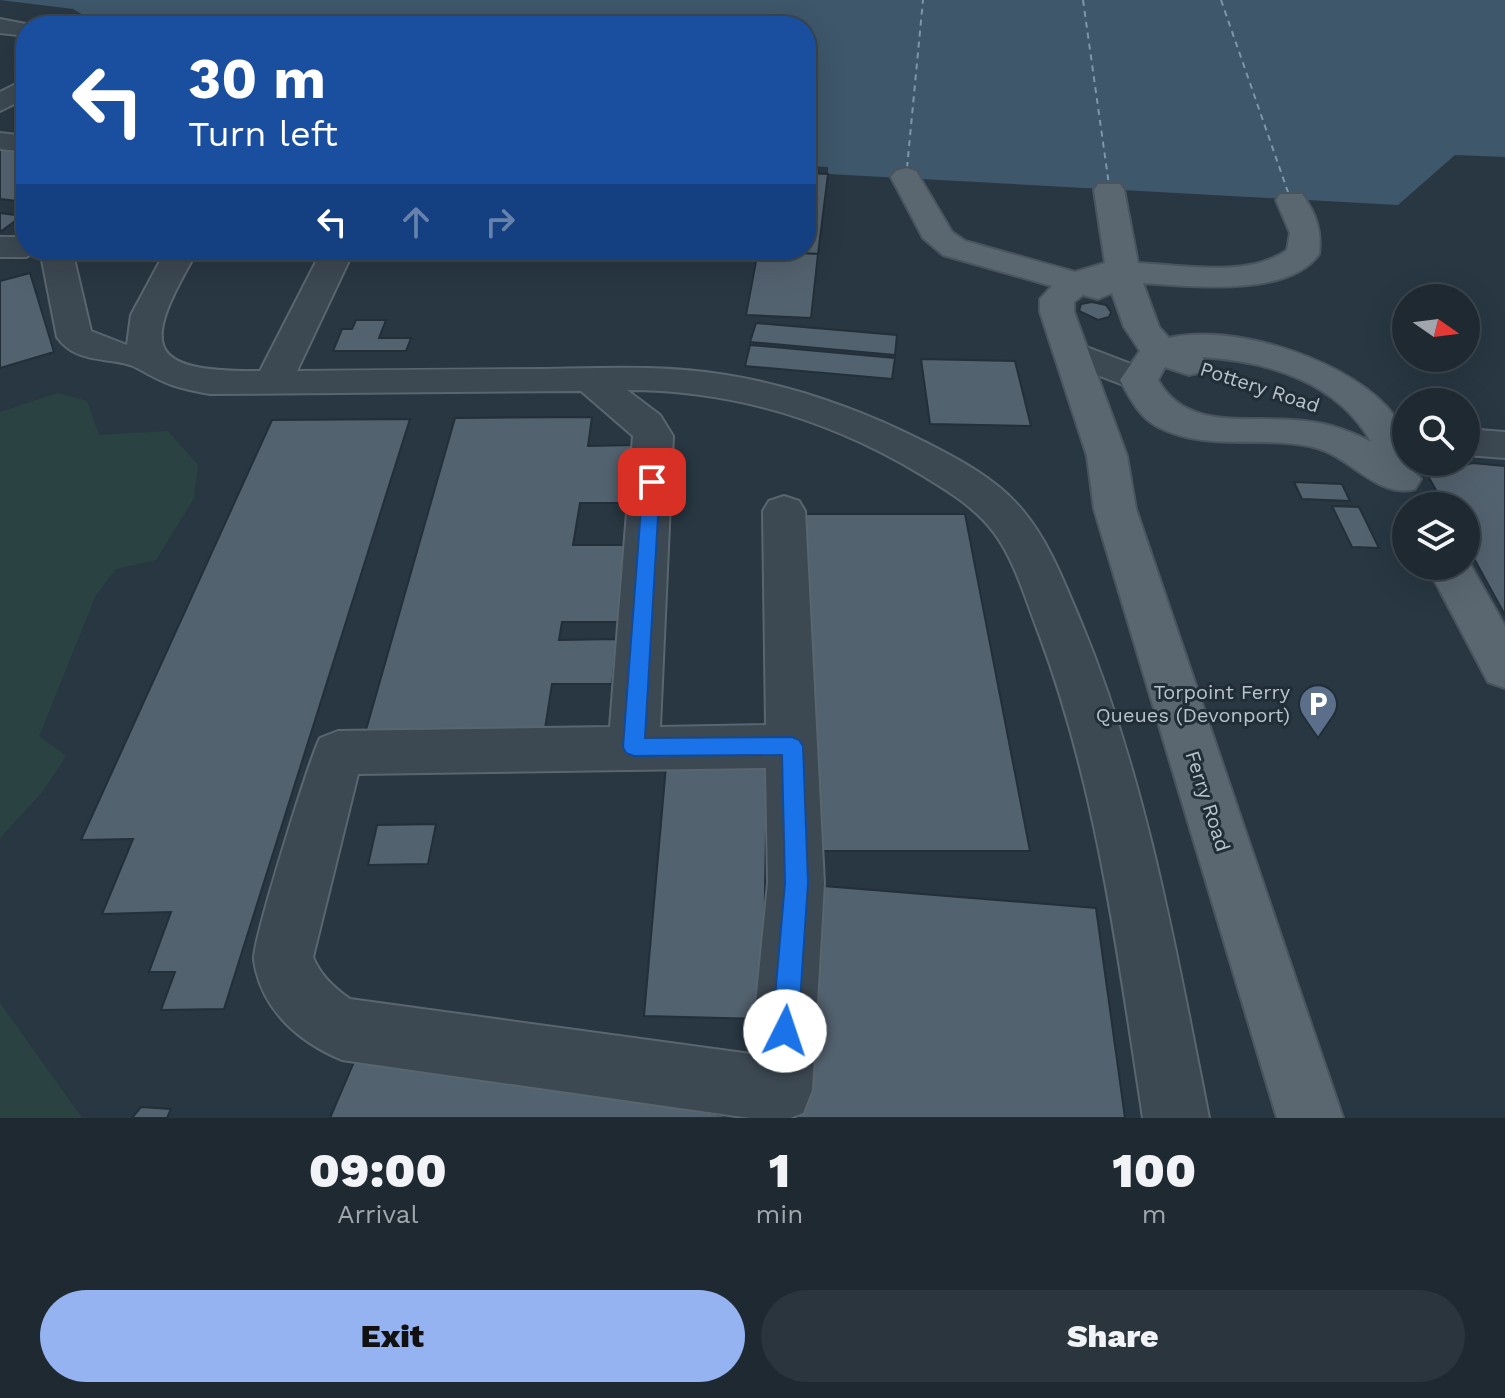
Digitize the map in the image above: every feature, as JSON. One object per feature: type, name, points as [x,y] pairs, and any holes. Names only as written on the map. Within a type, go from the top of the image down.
[{"type":"main road","points":[[906,177],[939,238],[981,258],[1068,291],[1127,279],[1272,273],[1292,265],[1303,253],[1307,235],[1291,200]]},
{"type":"main road","points":[[1109,190],[1127,279],[1143,330],[1163,351],[1146,364],[1139,380]]},
{"type":"main road","name":"Ferry Road","points":[[1068,291],[1071,352],[1107,456],[1115,509],[1310,1118]]},
{"type":"main road","name":"Pottery Road","points":[[1163,351],[1187,363],[1321,404],[1392,459]]},
{"type":"main road","name":"Pottery Road","points":[[1139,380],[1146,399],[1171,420],[1203,430],[1275,431],[1320,436],[1392,464]]},
{"type":"main road","points":[[1457,580],[1505,669]]},
{"type":"lane","points":[[58,260],[75,337],[103,351],[152,360],[177,378],[210,383],[687,380],[792,400],[899,445],[960,480],[1003,514],[1019,537],[1060,626],[1105,761],[1125,837],[1176,1118]]},
{"type":"lane","points":[[152,360],[143,340],[146,313],[176,260]]},
{"type":"lane","points":[[273,383],[333,260]]},
{"type":"lane","points":[[1071,352],[1139,380]]},
{"type":"lane","points":[[590,380],[646,424],[653,436],[634,747]]},
{"type":"lane","points":[[1480,443],[1505,445]]},
{"type":"lane","points":[[784,511],[792,746],[796,883],[780,1090],[342,1029],[322,1019],[303,1002],[290,982],[283,957],[338,753],[792,746]]},
{"type":"green space","points":[[58,393],[87,401],[99,435],[168,431],[198,465],[194,498],[156,560],[116,569],[96,595],[39,736],[66,756],[43,791],[0,838],[0,412]]},
{"type":"green space","points":[[0,1003],[82,1118],[0,1118]]},
{"type":"water","points":[[0,0],[1505,0],[1505,157],[1455,155],[1398,205],[828,174],[828,167],[816,166],[816,16],[85,16],[73,9]]},
{"type":"building","points":[[0,147],[16,147],[16,201],[0,199]]},
{"type":"building","points":[[816,173],[828,174],[818,254]]},
{"type":"building","points":[[0,213],[16,215],[16,220],[0,232]]},
{"type":"building","points":[[818,254],[811,318],[746,315],[756,260],[816,260]]},
{"type":"building","points":[[30,273],[54,352],[0,368],[0,281]]},
{"type":"building","points":[[1092,302],[1106,305],[1111,312],[1109,317],[1098,320],[1079,311],[1081,304]]},
{"type":"building","points":[[356,320],[386,320],[379,338],[411,338],[406,351],[333,351],[342,329],[352,329]]},
{"type":"building","points":[[756,323],[897,335],[895,355],[750,342]]},
{"type":"building","points":[[750,345],[895,358],[892,379],[745,366]]},
{"type":"building","points":[[921,359],[1015,361],[1031,426],[930,424]]},
{"type":"building","points":[[592,417],[588,446],[636,445],[630,503],[580,503],[573,545],[626,545],[618,622],[562,622],[559,640],[617,639],[612,684],[552,684],[544,735],[364,737],[455,418]]},
{"type":"building","points":[[410,419],[224,1009],[161,1010],[175,972],[149,972],[171,912],[102,914],[133,839],[81,840],[272,420]]},
{"type":"building","points":[[1480,464],[1505,466],[1505,615],[1480,569],[1480,492],[1437,492],[1428,476],[1480,476]]},
{"type":"building","points":[[1294,482],[1342,484],[1350,501],[1302,499]]},
{"type":"building","points":[[1332,506],[1359,507],[1379,548],[1352,547]]},
{"type":"building","points":[[796,514],[965,514],[1030,851],[809,851]]},
{"type":"building","points":[[666,766],[767,768],[763,1019],[644,1016]]},
{"type":"building","points":[[436,824],[428,864],[368,865],[377,825]]},
{"type":"building","points":[[811,885],[1096,908],[1125,1118],[798,1118]]},
{"type":"building","points":[[362,1043],[735,1118],[330,1118]]},
{"type":"building","points":[[141,1107],[171,1109],[167,1118],[132,1118]]},
{"type":"ferry route","points":[[907,168],[923,0]]},
{"type":"ferry route","points":[[1083,0],[1109,185]]},
{"type":"ferry route","points":[[1221,0],[1289,195]]},
{"type":"place","name":"Torpoint Ferry Queues (Devonport)","points":[[1318,738]]},
{"type":"route","points":[[652,482],[634,747],[792,746],[796,883],[785,1031]]}]
